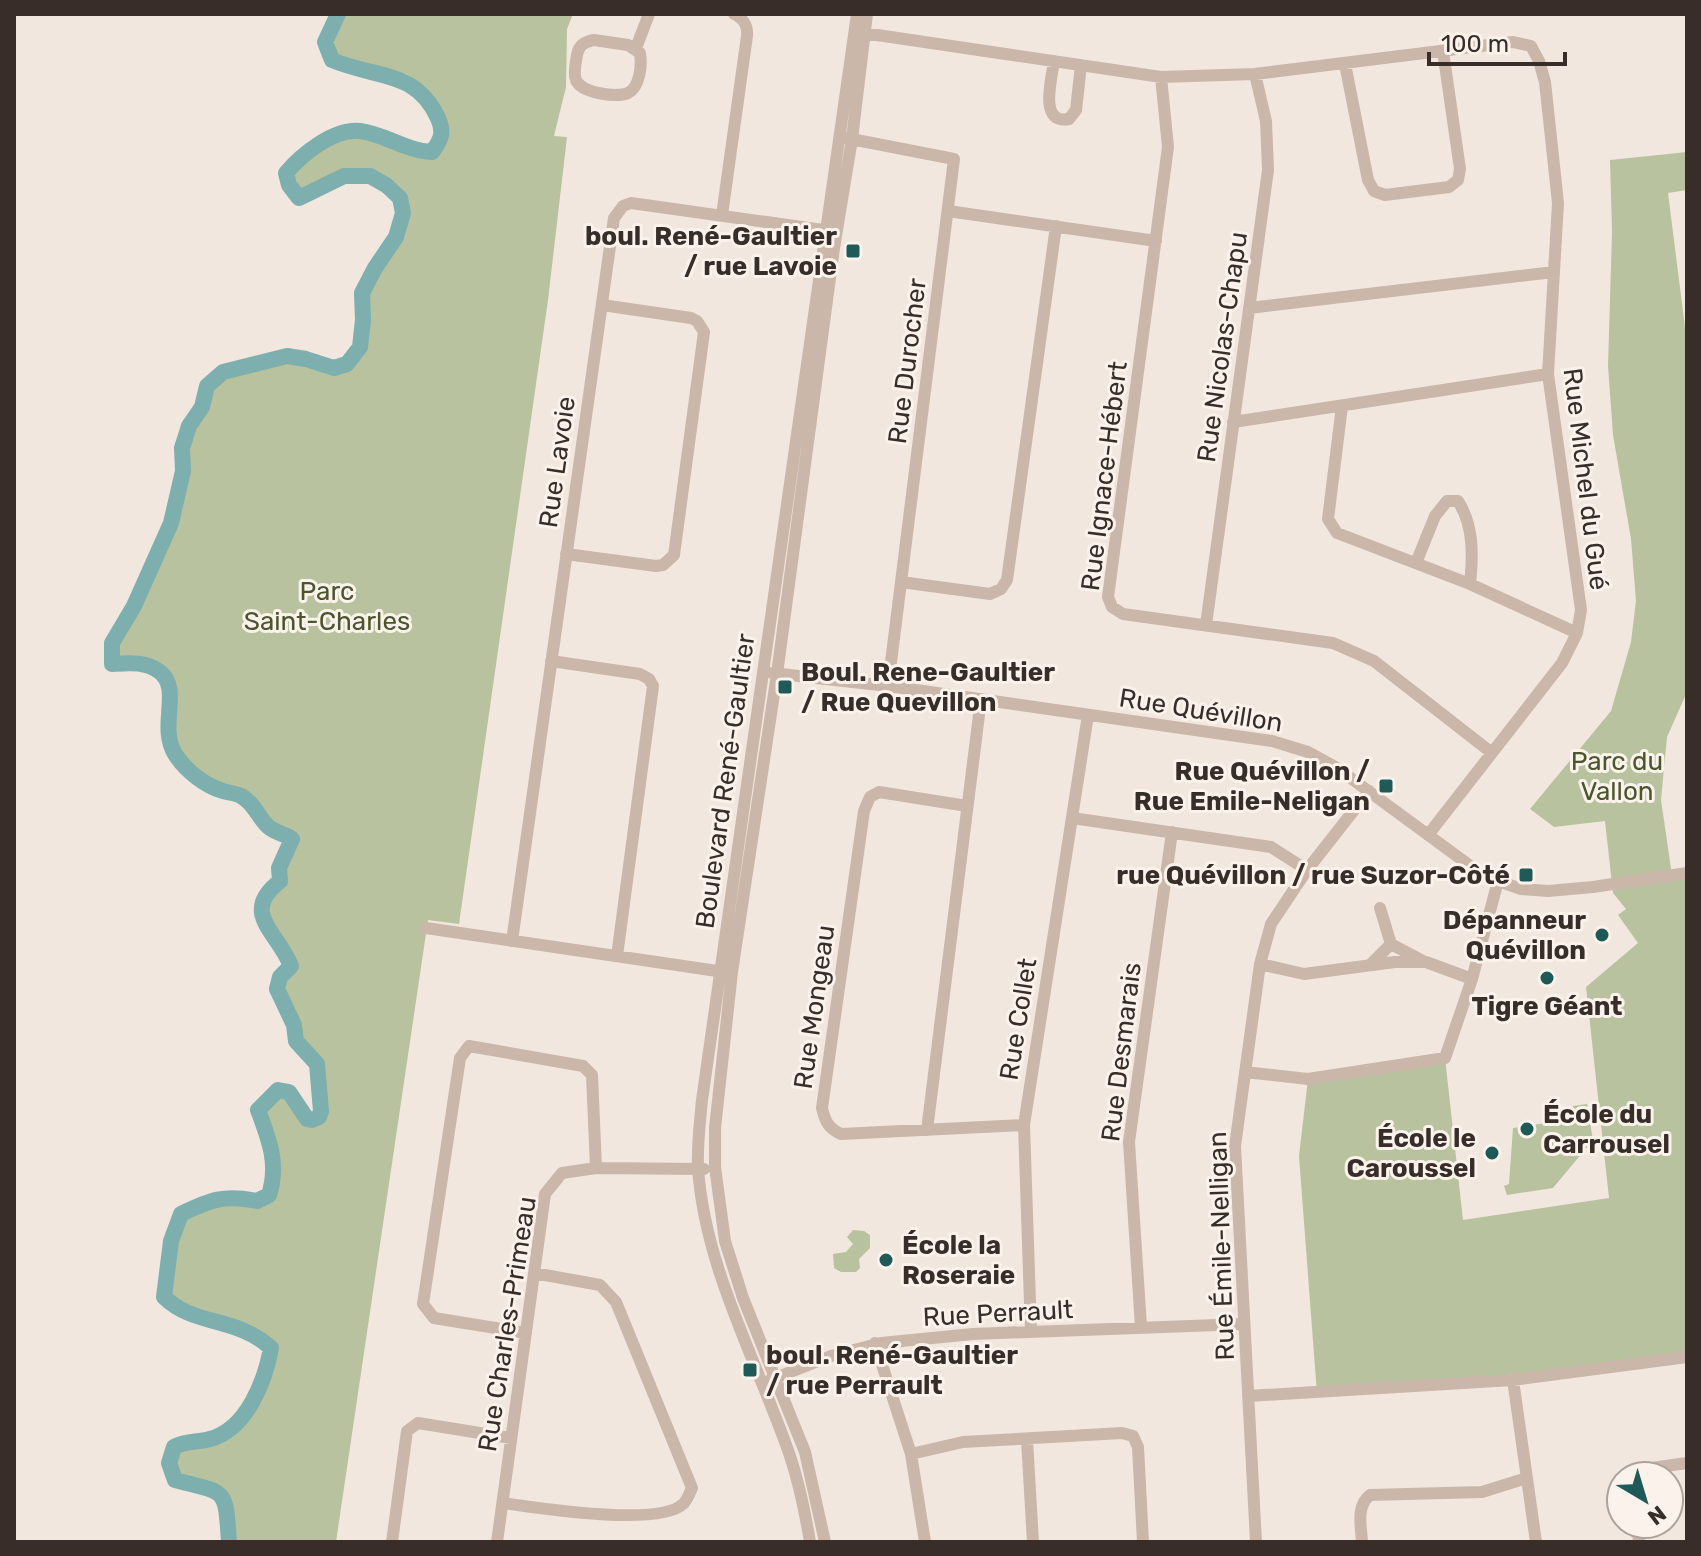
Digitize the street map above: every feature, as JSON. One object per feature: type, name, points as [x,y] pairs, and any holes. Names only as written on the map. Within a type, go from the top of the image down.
[{"type":"street","points":[[636,48],[587,41],[578,50],[576,82],[587,90],[623,95],[630,92],[637,82],[641,60],[636,48],[649,14]]},
{"type":"street","points":[[722,215],[748,28],[742,18],[734,14]]},
{"type":"street","name":"Boulevard René-Gaultier","points":[[825,1542],[805,1452],[743,1298],[725,1241],[715,1167],[715,1128],[726,972],[763,672],[846,138],[859,32],[857,14]]},
{"type":"street","name":"Boulevard René-Gaultier","points":[[859,32],[867,14]]},
{"type":"street","name":"Rue Michel du Gué","points":[[859,32],[1161,77],[1255,74],[1513,42],[1531,46],[1545,82],[1558,203],[1548,374],[1581,610],[1577,633],[1562,663],[1428,835]]},
{"type":"street","points":[[1345,64],[1368,180],[1374,191],[1385,195],[1449,187],[1458,180],[1460,169],[1443,51]]},
{"type":"street","points":[[1054,61],[1048,107],[1053,117],[1061,121],[1069,119],[1076,110],[1081,65]]},
{"type":"street","name":"Rue Nicolas-Chapu","points":[[1206,625],[1268,170],[1266,121],[1255,74]]},
{"type":"street","name":"Rue Ignace-Hébert","points":[[1161,77],[1168,147],[1108,597],[1112,607],[1123,614],[1333,643],[1374,661],[1492,753]]},
{"type":"street","name":"Rue Durocher","points":[[846,138],[954,159],[888,686]]},
{"type":"street","name":"Rue Lavoie","points":[[512,941],[614,218],[623,206],[631,203],[831,231]]},
{"type":"street","points":[[948,211],[1156,241]]},
{"type":"street","points":[[901,582],[990,594],[1001,589],[1007,580],[1056,226]]},
{"type":"street","name":"Boulevard René-Gaultier","points":[[810,1542],[793,1467],[729,1299],[712,1245],[698,1170],[702,1100],[777,674],[831,231]]},
{"type":"street","points":[[1249,308],[1554,272]]},
{"type":"street","points":[[566,554],[656,566],[663,565],[674,555],[704,332],[691,318],[602,305]]},
{"type":"street","points":[[1233,422],[1548,374]]},
{"type":"street","points":[[1342,406],[1329,523],[1337,533],[1470,584],[1577,633]]},
{"type":"street","points":[[1416,563],[1435,516],[1447,501],[1458,501],[1464,511],[1472,543],[1470,584]]},
{"type":"street","points":[[551,661],[640,674],[649,679],[653,686],[617,956]]},
{"type":"street","name":"Rue Quévillon","points":[[763,672],[888,686],[1272,741],[1308,752],[1369,791],[1484,876],[1521,889],[1548,891],[1593,887],[1687,873]]},
{"type":"street","points":[[927,1130],[981,699]]},
{"type":"street","name":"Rue Collet","points":[[1031,1332],[1024,1125],[1088,715]]},
{"type":"street","name":"Rue Émile-Nelligan","points":[[1256,1542],[1235,1146],[1260,964],[1271,924],[1307,870],[1369,791]]},
{"type":"street","name":"Rue Mongeau","points":[[967,806],[879,792],[870,797],[864,811],[822,1108],[825,1121],[831,1129],[841,1134],[1024,1125]]},
{"type":"street","points":[[1072,818],[1271,847],[1307,870]]},
{"type":"street","name":"Rue Desmarais","points":[[1141,1327],[1129,1142],[1172,832]]},
{"type":"street","points":[[1245,1072],[1308,1079],[1445,1058],[1472,979],[1498,881]]},
{"type":"street","points":[[1380,908],[1391,944],[1426,962],[1472,979]]},
{"type":"street","points":[[426,928],[726,972]]},
{"type":"street","points":[[1371,964],[1391,944]]},
{"type":"street","points":[[1260,964],[1304,974],[1371,964],[1426,962]]},
{"type":"street","points":[[526,1333],[434,1318],[423,1304],[460,1058],[469,1046],[583,1066],[592,1075],[596,1168]]},
{"type":"street","name":"Rue Charles-Primeau","points":[[497,1542],[545,1194],[562,1173],[596,1168],[698,1170],[715,1167]]},
{"type":"street","points":[[503,1503],[584,1514],[661,1514],[683,1505],[692,1488],[616,1302],[600,1285],[534,1273]]},
{"type":"street","name":"Rue Perrault","points":[[762,1383],[831,1356],[875,1343],[973,1334],[1244,1324]]},
{"type":"street","points":[[875,1343],[911,1454],[925,1542]]},
{"type":"street","points":[[1248,1396],[1513,1380],[1687,1357]]},
{"type":"street","points":[[1513,1380],[1536,1542]]},
{"type":"street","points":[[392,1542],[407,1431],[418,1423],[511,1438]]},
{"type":"street","points":[[911,1454],[963,1442],[1122,1433],[1133,1436],[1138,1447],[1143,1542]]},
{"type":"street","points":[[1027,1440],[1033,1542]]},
{"type":"street","points":[[1362,1542],[1360,1508],[1362,1501],[1370,1495],[1482,1492],[1527,1478]]},
{"type":"green space","name":"Parc Saint-Charles","points":[[338,14],[573,14],[567,29],[566,87],[554,136],[567,137],[548,300],[459,924],[428,920],[336,1542],[229,1542],[226,1511],[220,1496],[214,1491],[175,1480],[169,1463],[174,1447],[223,1434],[244,1415],[259,1389],[271,1348],[256,1334],[175,1308],[164,1297],[171,1241],[181,1214],[217,1200],[235,1198],[256,1201],[269,1195],[273,1162],[258,1110],[278,1090],[289,1092],[307,1119],[319,1117],[321,1111],[317,1064],[296,1041],[294,1025],[277,989],[280,977],[291,966],[262,913],[262,903],[280,881],[279,868],[292,839],[270,828],[246,799],[209,785],[184,766],[170,743],[170,698],[166,679],[149,666],[112,664],[112,643],[134,606],[171,523],[183,471],[182,448],[189,426],[202,407],[207,386],[223,372],[287,356],[334,368],[347,364],[360,347],[362,293],[396,237],[403,213],[400,198],[386,185],[369,176],[344,176],[299,198],[289,185],[286,173],[319,144],[350,131],[369,133],[413,149],[432,152],[440,139],[438,118],[418,91],[393,78],[332,60],[325,42]]},
{"type":"green space","name":"Parc du Vallon","points":[[1687,152],[1687,190],[1668,193],[1687,343],[1687,692],[1667,737],[1661,800],[1672,875],[1687,873],[1687,1357],[1317,1394],[1299,1156],[1308,1079],[1445,1058],[1463,1220],[1609,1198],[1586,987],[1638,943],[1618,915],[1626,909],[1613,893],[1605,821],[1554,827],[1530,809],[1611,711],[1631,642],[1636,601],[1631,539],[1613,435],[1608,366],[1612,232],[1610,160]]},
{"type":"green space","points":[[1587,1104],[1593,1140],[1553,1188],[1507,1195],[1504,1186],[1509,1184],[1513,1128],[1566,1120],[1566,1116],[1575,1114],[1573,1106]]},
{"type":"green space","points":[[853,1230],[870,1235],[870,1248],[859,1259],[860,1268],[856,1272],[841,1272],[834,1268],[833,1254],[846,1252],[853,1244],[847,1237]]},
{"type":"waterway","points":[[229,1542],[226,1511],[220,1496],[214,1491],[175,1480],[169,1463],[174,1447],[223,1434],[244,1415],[259,1389],[271,1348],[244,1331],[189,1313],[164,1297],[171,1241],[181,1214],[218,1200],[235,1198],[257,1201],[269,1195],[273,1162],[258,1110],[278,1090],[289,1092],[307,1119],[319,1117],[321,1111],[317,1064],[296,1041],[294,1025],[277,989],[280,977],[291,966],[262,913],[268,892],[280,881],[279,868],[292,839],[270,828],[246,799],[209,785],[184,766],[170,743],[170,698],[166,679],[149,666],[112,664],[112,643],[134,606],[171,523],[183,471],[182,448],[189,426],[202,407],[207,386],[223,372],[287,356],[334,368],[347,364],[360,347],[362,293],[396,237],[403,213],[400,198],[370,176],[344,176],[299,198],[289,185],[286,173],[319,144],[350,131],[369,133],[413,149],[432,152],[440,139],[438,118],[418,91],[393,78],[332,60],[325,42],[338,14]]},
{"type":"place","name":"boul. René-Gaultier / rue Lavoie","points":[[853,251]]},
{"type":"place","name":"Boul. Rene-Gaultier / Rue Quevillon","points":[[785,687]]},
{"type":"place","name":"Rue Quévillon / Rue Emile-Neligan","points":[[1386,786]]},
{"type":"place","name":"rue Quévillon / rue Suzor-Côté","points":[[1526,875]]},
{"type":"place","name":"Dépanneur Quévillon","points":[[1602,935]]},
{"type":"place","name":"Tigre Géant","points":[[1547,978]]},
{"type":"place","name":"École du Carrousel","points":[[1527,1129]]},
{"type":"place","name":"École le Caroussel","points":[[1492,1153]]},
{"type":"place","name":"École la Roseraie","points":[[886,1260]]},
{"type":"place","name":"boul. René-Gaultier / rue Perrault","points":[[750,1370]]}]
